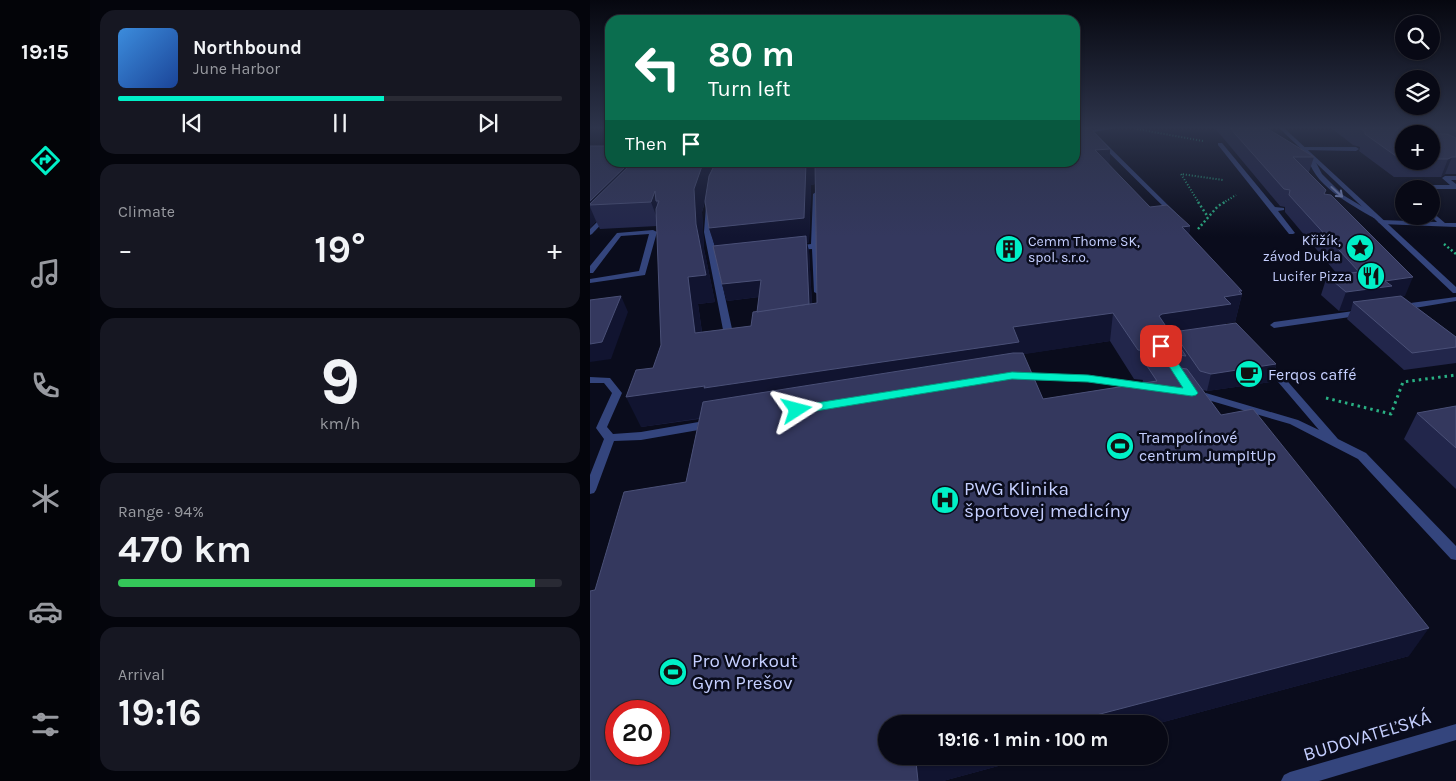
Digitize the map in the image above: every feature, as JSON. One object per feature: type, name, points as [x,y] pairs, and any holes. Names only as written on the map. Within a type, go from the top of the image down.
[{"type":"street","points":[[1123,163],[1182,222]]},
{"type":"street","points":[[1236,163],[1291,233]]},
{"type":"street","points":[[1318,163],[1364,208],[1452,284],[1456,291]]},
{"type":"street","points":[[1456,178],[1444,178],[1456,187]]},
{"type":"street","points":[[816,185],[815,246],[818,301]]},
{"type":"street","points":[[1440,187],[1456,187]]},
{"type":"street","points":[[709,200],[708,232],[730,340],[740,339]]},
{"type":"street","points":[[590,233],[614,208]]},
{"type":"street","points":[[1347,208],[1364,208]]},
{"type":"street","points":[[1273,209],[1282,209]]},
{"type":"street","points":[[1379,220],[1456,225]]},
{"type":"street","points":[[1440,221],[1443,224]]},
{"type":"street","points":[[590,271],[619,234],[654,232],[642,273],[590,280]]},
{"type":"street","points":[[787,249],[815,246]]},
{"type":"street","points":[[713,258],[741,254]]},
{"type":"street","points":[[1396,308],[1456,299]]},
{"type":"street","points":[[1274,325],[1366,312]]},
{"type":"street","points":[[1260,355],[1336,443]]},
{"type":"street","points":[[1012,375],[1088,378],[1164,389]]},
{"type":"street","points":[[590,380],[607,380],[617,393],[601,428],[610,438]]},
{"type":"street","points":[[1187,390],[1294,422],[1362,456],[1456,555]]},
{"type":"street","points":[[610,438],[641,436],[719,423]]},
{"type":"street","points":[[590,490],[610,438]]},
{"type":"street","name":"BUDOVATEĽSKÁ","points":[[1290,781],[1456,732]]},
{"type":"path","points":[[1208,217],[1181,174],[1252,184]]},
{"type":"path","points":[[1198,229],[1218,206],[1252,184]]},
{"type":"path","points":[[1290,390],[1392,414],[1403,382],[1456,375]]},
{"type":"building","points":[[590,163],[605,163],[605,167],[625,167],[590,201]]},
{"type":"building","points":[[1080,163],[1108,163],[1150,207],[1167,205],[1190,226],[1182,227],[1242,291],[1239,291],[1242,294],[1224,297],[1231,304],[1159,316],[1186,356],[1138,350],[1113,313],[1013,327],[1019,342],[704,388],[705,386],[626,397],[636,370],[653,368],[661,345],[656,209],[659,201],[656,201],[655,191],[651,202],[590,204],[628,167],[702,167],[694,189],[696,224],[706,275],[688,277],[695,333],[751,326],[753,312],[817,303],[815,167],[1080,167]]},
{"type":"building","points":[[1261,163],[1299,163],[1326,190],[1324,194],[1331,195],[1413,277],[1385,281],[1392,286],[1346,292],[1327,276],[1359,272],[1289,195],[1290,190],[1284,189]]},
{"type":"building","points":[[714,167],[806,167],[804,218],[709,228],[705,201],[709,176]]},
{"type":"building","points":[[806,236],[809,304],[757,312],[761,280],[722,284],[713,246]]},
{"type":"building","points":[[621,296],[602,342],[590,344],[590,300]]},
{"type":"building","points":[[1401,296],[1456,337],[1456,347],[1412,353],[1353,302]]},
{"type":"building","points":[[1236,323],[1276,364],[1211,374],[1200,371],[1173,332]]},
{"type":"building","points":[[1013,353],[1023,353],[1043,399],[1157,381],[1145,363],[1187,369],[1221,415],[1253,409],[1429,628],[1096,715],[878,715],[878,765],[916,765],[918,781],[590,781],[590,591],[595,590],[624,492],[686,482],[703,402]]},
{"type":"building","points":[[1456,406],[1456,448],[1417,413]]},
{"type":"place","name":"Křižík, závod Dukla","points":[[1360,248]]},
{"type":"place","name":"Cemm Thome SK, spol. s.r.o.","points":[[1009,249]]},
{"type":"place","name":"Lucifer Pizza","points":[[1371,276]]},
{"type":"place","name":"Ferqos caffé","points":[[1249,374]]},
{"type":"place","name":"Trampolínové centrum JumpItUp","points":[[1120,446]]},
{"type":"place","name":"PWG Klinika športovej medicíny","points":[[945,500]]},
{"type":"place","name":"Pro Workout Gym Prešov","points":[[673,672]]},
{"type":"route","points":[[797,410],[1012,375],[1088,378],[1192,393],[1161,346]]}]
